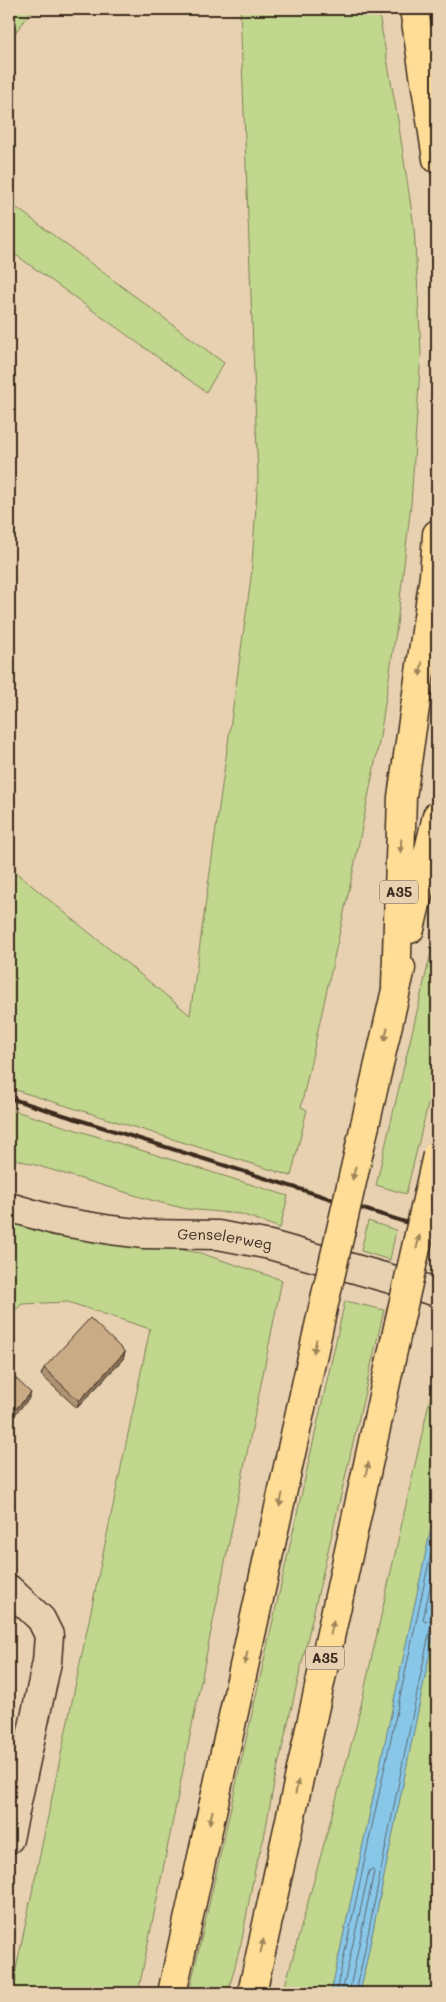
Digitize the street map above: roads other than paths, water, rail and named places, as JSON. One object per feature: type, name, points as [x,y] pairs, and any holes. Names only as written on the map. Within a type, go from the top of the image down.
[{"type":"highway","points":[[414,9],[437,160]]},
{"type":"highway","name":"A35","points":[[396,986],[402,797],[434,576],[437,534]]},
{"type":"highway","name":"A35","points":[[172,1993],[396,986],[437,816]]},
{"type":"highway","name":"A35","points":[[252,1993],[437,1156]]},
{"type":"street","name":"Genselerweg","points":[[9,1207],[57,1221],[111,1230],[144,1234],[218,1235],[270,1245],[437,1292]]},
{"type":"street","points":[[9,1589],[41,1619],[49,1635],[47,1662],[9,1839]]},
{"type":"water","points":[[437,1501],[437,1618],[360,1993],[331,1993]]},
{"type":"railway","points":[[9,1098],[437,1232]]}]
